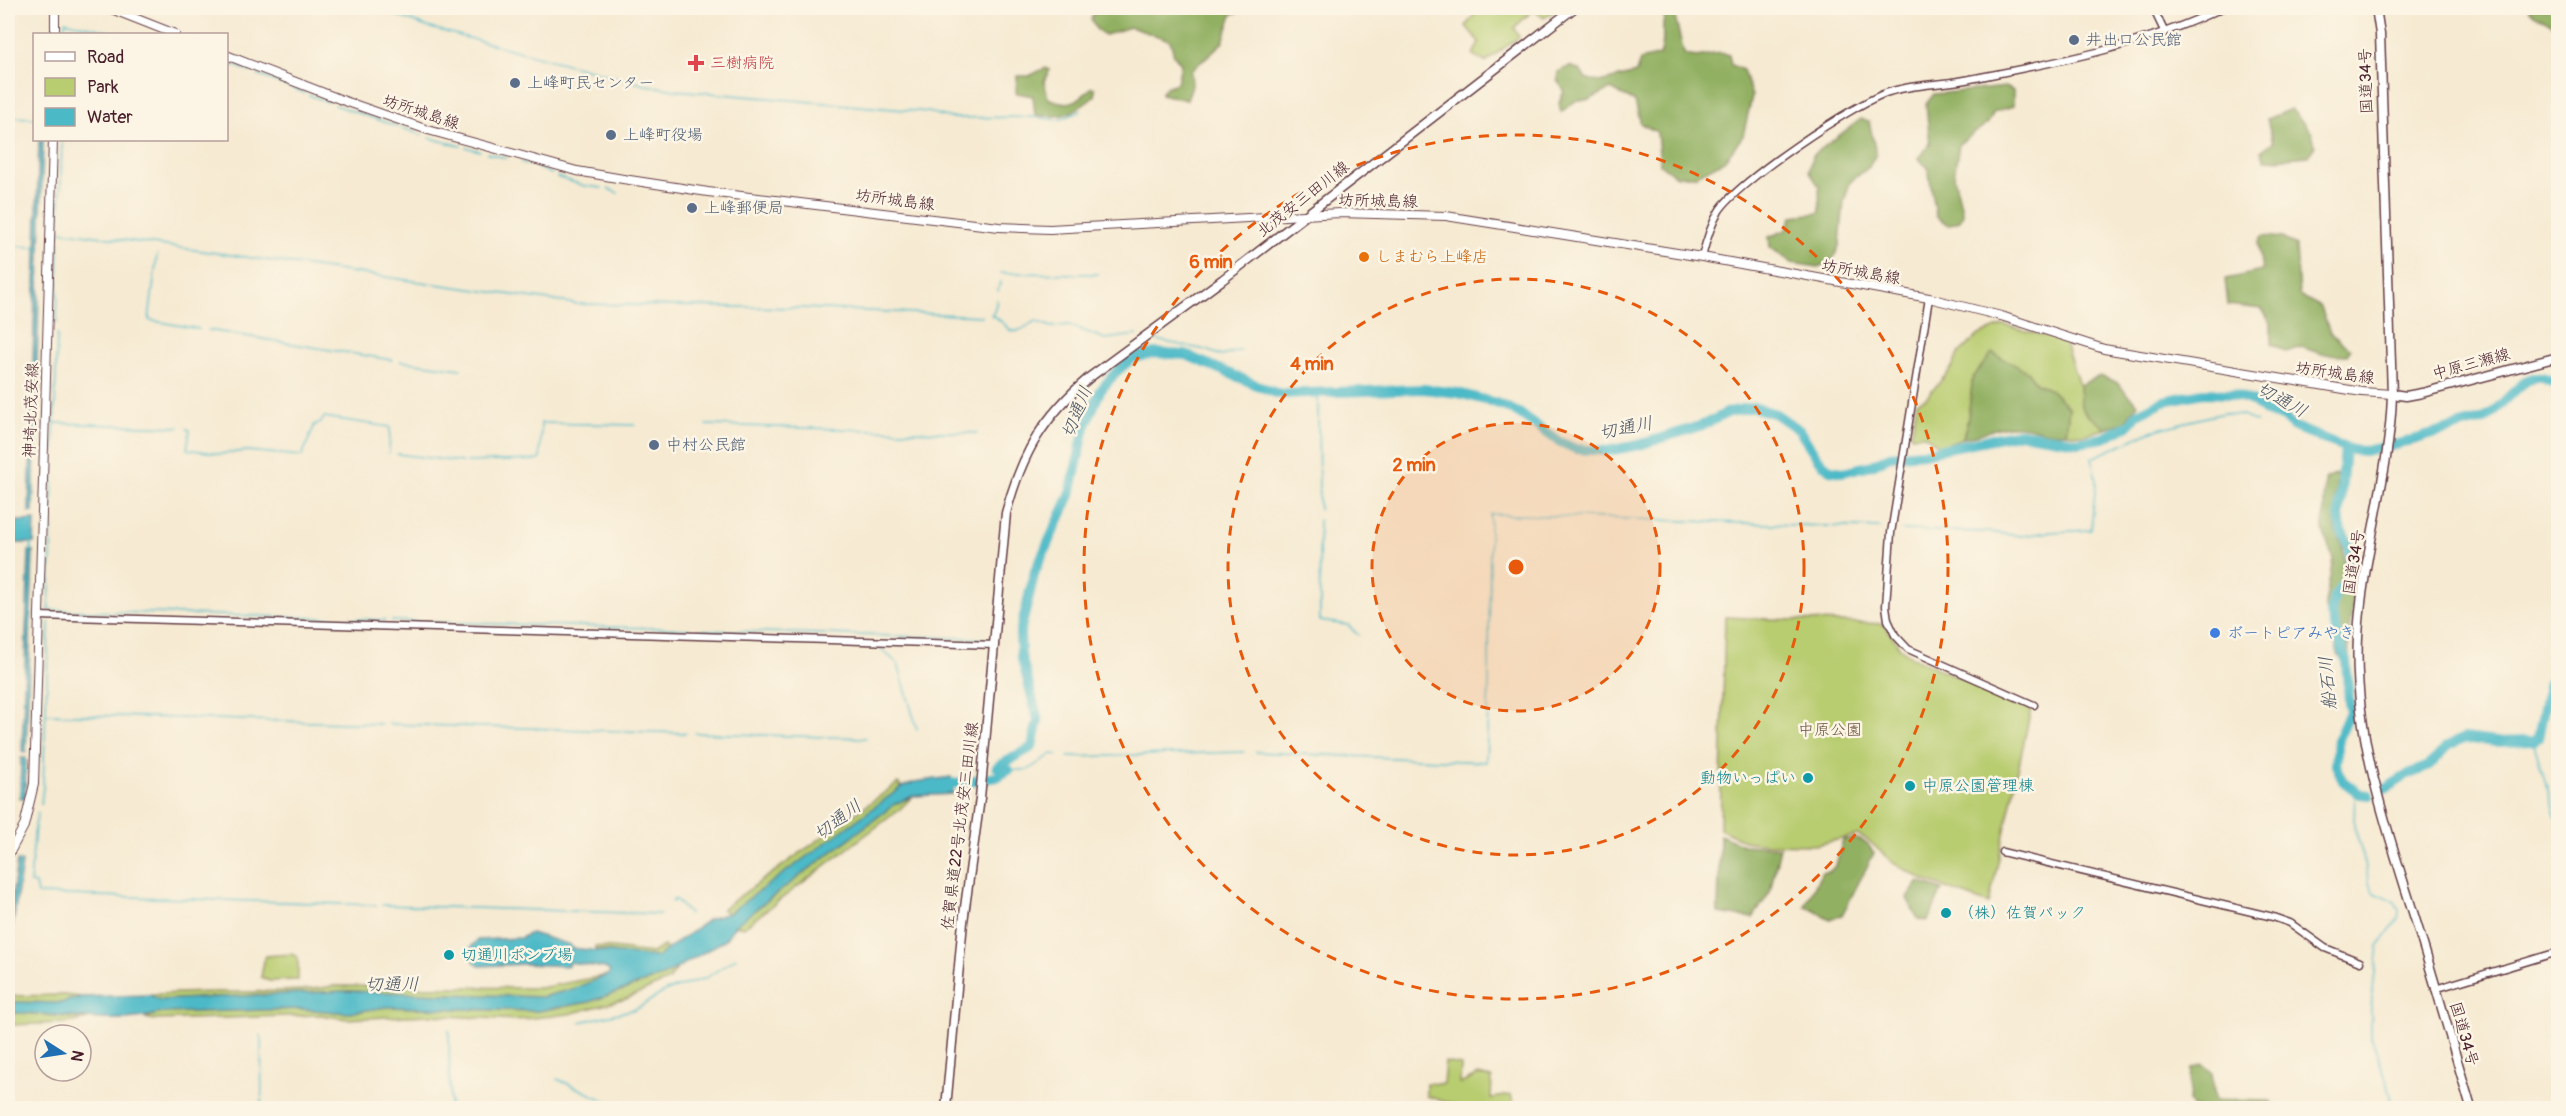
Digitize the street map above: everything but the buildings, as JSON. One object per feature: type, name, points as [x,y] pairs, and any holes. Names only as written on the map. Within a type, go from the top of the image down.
[{"type":"main road","points":[[55,8],[55,33]]},
{"type":"main road","points":[[109,8],[172,33]]},
{"type":"main road","name":"北茂安三田川線","points":[[1002,548],[1006,513],[1016,476],[1032,441],[1071,393],[1307,215],[1574,8]]},
{"type":"main road","name":"国道34号","points":[[2376,8],[2380,34],[2391,433],[2366,576],[2358,637],[2361,703],[2368,758],[2391,843],[2471,1108]]},
{"type":"main road","name":"坊所城島線","points":[[228,55],[342,100],[428,130],[578,171],[697,190],[999,227],[1050,230],[1307,215],[1391,213],[1446,216],[1702,257],[1929,298],[2001,316],[2104,349],[2362,392],[2391,394]]},
{"type":"main road","name":"神埼北茂安線","points":[[8,856],[24,826],[34,784],[52,141]]},
{"type":"main road","name":"中原三瀬線","points":[[2391,394],[2406,396],[2422,393],[2559,357]]},
{"type":"main road","name":"佐賀県道22号北茂安三田川線","points":[[946,1108],[963,922],[984,762],[1002,548]]},
{"type":"street","points":[[2153,8],[2165,33]]},
{"type":"street","points":[[1702,257],[1709,231],[1720,210],[1734,194],[1751,179],[1839,118],[1873,99],[1888,92],[1994,74],[2128,44],[2165,33],[2222,8]]},
{"type":"street","points":[[1929,298],[1891,533],[1886,606],[1888,620],[1895,635],[1908,649],[2034,705]]},
{"type":"street","points":[[39,616],[995,645]]},
{"type":"street","points":[[2002,852],[2273,917],[2290,923],[2325,948],[2360,962]]},
{"type":"street","points":[[2435,989],[2559,952]]},
{"type":"green space","points":[[1109,8],[1249,8],[1232,14],[1223,42],[1191,71],[1192,85],[1187,100],[1161,94],[1166,87],[1177,83],[1181,64],[1174,55],[1170,40],[1130,27],[1105,35],[1096,29],[1091,19],[1095,10]]},
{"type":"green space","points":[[1482,8],[1559,8],[1544,18],[1533,10],[1514,28],[1519,37],[1485,62],[1473,55],[1479,42],[1466,26],[1476,12]]},
{"type":"green space","points":[[2528,8],[2558,8],[2558,28],[2529,11]]},
{"type":"green space","points":[[1674,13],[1684,54],[1696,57],[1717,53],[1729,55],[1731,65],[1743,70],[1752,96],[1743,136],[1724,161],[1695,176],[1676,176],[1660,164],[1657,132],[1641,124],[1635,102],[1611,89],[1589,100],[1577,100],[1561,112],[1559,103],[1564,91],[1557,79],[1558,72],[1570,66],[1581,71],[1585,78],[1599,82],[1636,73],[1640,60],[1660,55],[1665,15]]},
{"type":"green space","points":[[1045,68],[1050,70],[1044,81],[1048,98],[1067,103],[1072,102],[1082,97],[1092,87],[1095,88],[1095,96],[1067,114],[1035,115],[1033,96],[1016,93],[1017,76],[1029,76]]},
{"type":"green space","points":[[2006,87],[2013,91],[2013,106],[1994,112],[1988,123],[1959,144],[1954,177],[1963,214],[1960,221],[1948,225],[1936,216],[1928,168],[1918,158],[1930,144],[1926,104],[1934,94]]},
{"type":"green space","points":[[2291,109],[2312,132],[2315,146],[2308,156],[2265,160],[2261,151],[2273,142],[2267,119]]},
{"type":"green space","points":[[1861,119],[1869,121],[1876,154],[1869,167],[1850,182],[1844,201],[1840,244],[1832,261],[1818,267],[1792,263],[1770,247],[1769,237],[1786,230],[1792,216],[1820,213],[1819,186],[1809,171],[1812,156]]},
{"type":"green space","points":[[2262,236],[2282,238],[2296,246],[2299,295],[2321,307],[2330,333],[2351,349],[2347,355],[2322,354],[2301,347],[2286,352],[2271,343],[2271,324],[2262,309],[2228,305],[2225,279],[2262,271],[2258,243]]},
{"type":"green space","points":[[2004,325],[2064,341],[2079,385],[2081,407],[2088,416],[2100,421],[2105,429],[2083,435],[2066,433],[2069,408],[2051,390],[2035,382],[2027,371],[1973,377],[1963,438],[1939,446],[1925,435],[1911,436],[1917,402],[1926,398],[1951,369],[1959,353],[1979,335]]},
{"type":"green space","points":[[1992,353],[2027,371],[2035,382],[2051,390],[2069,408],[2066,433],[2011,426],[1963,438],[1973,377]]},
{"type":"green space","points":[[2100,376],[2116,382],[2138,404],[2125,422],[2105,429],[2084,411],[2079,385]]},
{"type":"green space","points":[[2337,474],[2335,530],[2343,546],[2345,570],[2355,583],[2348,639],[2349,660],[2339,657],[2325,604],[2333,559],[2323,530],[2325,479]]},
{"type":"green space","name":"中原公園","points":[[1725,617],[1884,624],[1900,648],[1912,657],[2031,709],[1989,904],[1924,880],[1893,863],[1868,840],[1858,835],[1815,845],[1765,844],[1744,841],[1720,829]]},
{"type":"green space","points":[[898,783],[902,787],[729,914],[722,909]]},
{"type":"green space","points":[[913,796],[900,809],[744,927],[735,925],[895,804]]},
{"type":"green space","points":[[1720,835],[1743,845],[1780,847],[1770,892],[1753,918],[1718,913]]},
{"type":"green space","points":[[1857,839],[1867,843],[1874,853],[1842,915],[1830,919],[1805,906],[1822,872],[1829,872],[1836,865],[1843,840]]},
{"type":"green space","points":[[1919,882],[1942,890],[1928,921],[1918,919],[1907,898]]},
{"type":"green space","points":[[595,946],[652,953],[664,946],[667,950],[657,957],[648,958],[595,949]]},
{"type":"green space","points":[[292,954],[298,958],[298,980],[269,981],[261,977],[265,956]]},
{"type":"green space","points":[[678,967],[669,980],[626,999],[569,1014],[516,1020],[429,1015],[347,1019],[321,1015],[155,1020],[145,1018],[161,1013],[302,1009],[348,1013],[386,1007],[538,1011],[589,1002],[665,975]]},
{"type":"green space","points":[[608,975],[573,989],[542,997],[345,991],[160,1000],[150,995],[289,991],[334,986],[540,988]]},
{"type":"green space","points":[[8,996],[81,997],[61,1003],[8,1002]]},
{"type":"green space","points":[[8,1013],[88,1019],[66,1023],[8,1025]]},
{"type":"green space","points":[[1445,1062],[1461,1065],[1460,1084],[1478,1075],[1492,1078],[1491,1098],[1511,1095],[1514,1108],[1455,1108],[1456,1105],[1426,1096],[1426,1083],[1443,1084]]},
{"type":"green space","points":[[2202,1064],[2212,1072],[2215,1100],[2270,1101],[2277,1108],[2194,1108],[2189,1102],[2191,1068]]},
{"type":"water","points":[[39,141],[43,141],[33,512],[29,512]]},
{"type":"water","points":[[35,520],[34,543],[8,543],[8,522]]},
{"type":"water","points":[[29,551],[33,551],[26,752],[22,752]]},
{"type":"water","points":[[21,758],[26,758],[25,798],[20,798]]},
{"type":"water","points":[[951,777],[953,794],[913,796],[895,804],[735,925],[725,940],[665,975],[589,1002],[538,1011],[386,1007],[348,1013],[302,1009],[161,1013],[123,1019],[8,1013],[8,1002],[61,1003],[81,997],[150,995],[160,1000],[345,991],[542,997],[573,989],[608,975],[610,971],[605,968],[569,962],[568,966],[526,964],[479,966],[472,959],[471,947],[478,940],[520,938],[531,933],[571,945],[571,948],[657,957],[709,919],[729,913],[902,787],[914,782]]},
{"type":"water","points":[[17,861],[22,862],[13,924],[8,928]]},
{"type":"waterway","points":[[377,8],[427,27],[646,85],[675,90],[928,112],[951,118],[1032,117],[1059,120],[1081,111]]},
{"type":"waterway","points":[[65,33],[65,21],[115,33]]},
{"type":"waterway","points":[[228,66],[234,65],[250,72]]},
{"type":"waterway","points":[[258,75],[305,93]]},
{"type":"waterway","points":[[309,95],[328,102]]},
{"type":"waterway","points":[[335,105],[422,135]]},
{"type":"waterway","points":[[8,117],[33,118]]},
{"type":"waterway","points":[[430,138],[461,146]]},
{"type":"waterway","points":[[59,235],[62,141]]},
{"type":"waterway","points":[[466,147],[480,151]]},
{"type":"waterway","points":[[487,153],[506,158]]},
{"type":"waterway","points":[[521,162],[529,165]]},
{"type":"waterway","points":[[536,167],[552,174]]},
{"type":"waterway","points":[[557,177],[585,186],[602,188]]},
{"type":"waterway","points":[[608,189],[618,193]]},
{"type":"waterway","points":[[60,231],[577,304],[801,308],[982,316]]},
{"type":"waterway","points":[[57,323],[59,241]]},
{"type":"waterway","points":[[8,246],[36,247]]},
{"type":"waterway","points":[[157,255],[149,320],[199,329]]},
{"type":"waterway","points":[[1001,273],[1098,274]]},
{"type":"waterway","points":[[998,291],[1000,282]]},
{"type":"waterway","points":[[997,300],[991,315],[1010,330],[1018,331],[1035,321],[1052,327],[1069,325],[1105,339],[1137,335]]},
{"type":"waterway","points":[[208,330],[392,360]]},
{"type":"waterway","points":[[52,509],[57,334]]},
{"type":"waterway","points":[[1156,340],[1206,350],[1222,356],[1241,350]]},
{"type":"waterway","name":"切通川","points":[[938,786],[997,777],[1009,770],[997,767],[1032,747],[1038,720],[1021,655],[1020,633],[1035,571],[1070,495],[1085,427],[1100,391],[1116,372],[1133,358],[1155,353],[1186,355],[1278,394],[1423,389],[1458,393],[1496,403],[1519,413],[1558,441],[1576,449],[1607,451],[1639,445],[1703,425],[1729,412],[1753,407],[1776,414],[1799,430],[1818,459],[1830,470],[1843,472],[1872,465],[1890,456],[1923,453],[2020,433],[2078,442],[2104,438],[2130,424],[2137,414],[2164,401],[2203,393],[2232,394],[2255,402],[2266,412],[2284,418],[2294,427],[2352,450],[2365,451],[2399,444],[2484,419],[2527,381],[2534,378],[2541,377],[2558,384]]},
{"type":"waterway","points":[[400,361],[461,369]]},
{"type":"waterway","points":[[1318,391],[1319,510]]},
{"type":"waterway","points":[[1902,530],[1989,532],[2021,536],[2091,530],[2096,482],[2092,458],[2151,431],[2224,413],[2242,416],[2257,422]]},
{"type":"waterway","points":[[187,429],[190,430],[187,449],[220,454],[247,451],[302,456],[315,424],[321,423],[324,417],[390,427],[389,453]]},
{"type":"waterway","points":[[54,423],[179,427]]},
{"type":"waterway","points":[[467,462],[540,460],[541,423],[635,425]]},
{"type":"waterway","points":[[706,425],[977,433]]},
{"type":"waterway","name":"船石川","points":[[2345,449],[2339,515],[2341,531],[2349,545],[2351,562],[2347,579],[2334,597],[2331,614],[2346,661],[2350,712],[2338,739],[2336,765],[2344,782],[2360,794],[2369,795]]},
{"type":"waterway","points":[[397,454],[462,462]]},
{"type":"waterway","points":[[1256,752],[1486,762],[1490,514],[1881,528]]},
{"type":"waterway","points":[[52,520],[49,610],[385,620]]},
{"type":"waterway","points":[[1319,520],[1320,621],[1348,625],[1358,635]]},
{"type":"waterway","points":[[31,542],[31,552]]},
{"type":"waterway","points":[[392,621],[689,629]]},
{"type":"waterway","points":[[41,804],[49,622]]},
{"type":"waterway","points":[[698,630],[988,639]]},
{"type":"waterway","points":[[879,647],[898,664],[917,729]]},
{"type":"waterway","name":"船石川","points":[[2385,789],[2409,774],[2429,766],[2448,746],[2464,738],[2496,742],[2533,741],[2538,738],[2549,683],[2558,670]]},
{"type":"waterway","points":[[46,714],[382,724]]},
{"type":"waterway","points":[[389,724],[686,733]]},
{"type":"waterway","points":[[695,733],[866,738]]},
{"type":"waterway","points":[[2533,741],[2558,824]]},
{"type":"waterway","points":[[1068,757],[1244,752]]},
{"type":"waterway","points":[[1009,770],[1028,770],[1052,754],[1058,755]]},
{"type":"waterway","points":[[2355,791],[2354,826],[2369,883],[2374,893],[2395,902],[2399,910],[2398,919],[2378,946],[2371,1007],[2371,1036],[2390,1091],[2393,1108]]},
{"type":"waterway","points":[[38,813],[30,883],[35,884],[37,894],[376,905]]},
{"type":"waterway","points":[[672,902],[675,899],[689,914]]},
{"type":"waterway","points":[[382,905],[660,914]]},
{"type":"waterway","points":[[580,1022],[636,1009],[666,991],[706,978],[736,958]]},
{"type":"waterway","points":[[449,1030],[450,1108]]},
{"type":"waterway","points":[[261,1035],[262,1108]]},
{"type":"waterway","points":[[557,1079],[622,1108]]},
{"type":"place","name":"井出口公民館","points":[[2074,40]]},
{"type":"place","name":"三樹病院","points":[[696,63]]},
{"type":"place","name":"上峰町民センター","points":[[515,83]]},
{"type":"place","name":"上峰町役場","points":[[611,135]]},
{"type":"place","name":"上峰郵便局","points":[[692,208]]},
{"type":"place","name":"しまむら上峰店","points":[[1364,257]]},
{"type":"place","name":"中村公民館","points":[[654,445]]},
{"type":"place","name":"ボートピアみやき","points":[[2215,633]]},
{"type":"place","name":"動物いっぱい","points":[[1808,778]]},
{"type":"place","name":"中原公園管理棟","points":[[1910,786]]},
{"type":"place","name":"（株）佐賀パック","points":[[1946,913]]},
{"type":"place","name":"切通川ポンプ場","points":[[449,955]]}]
